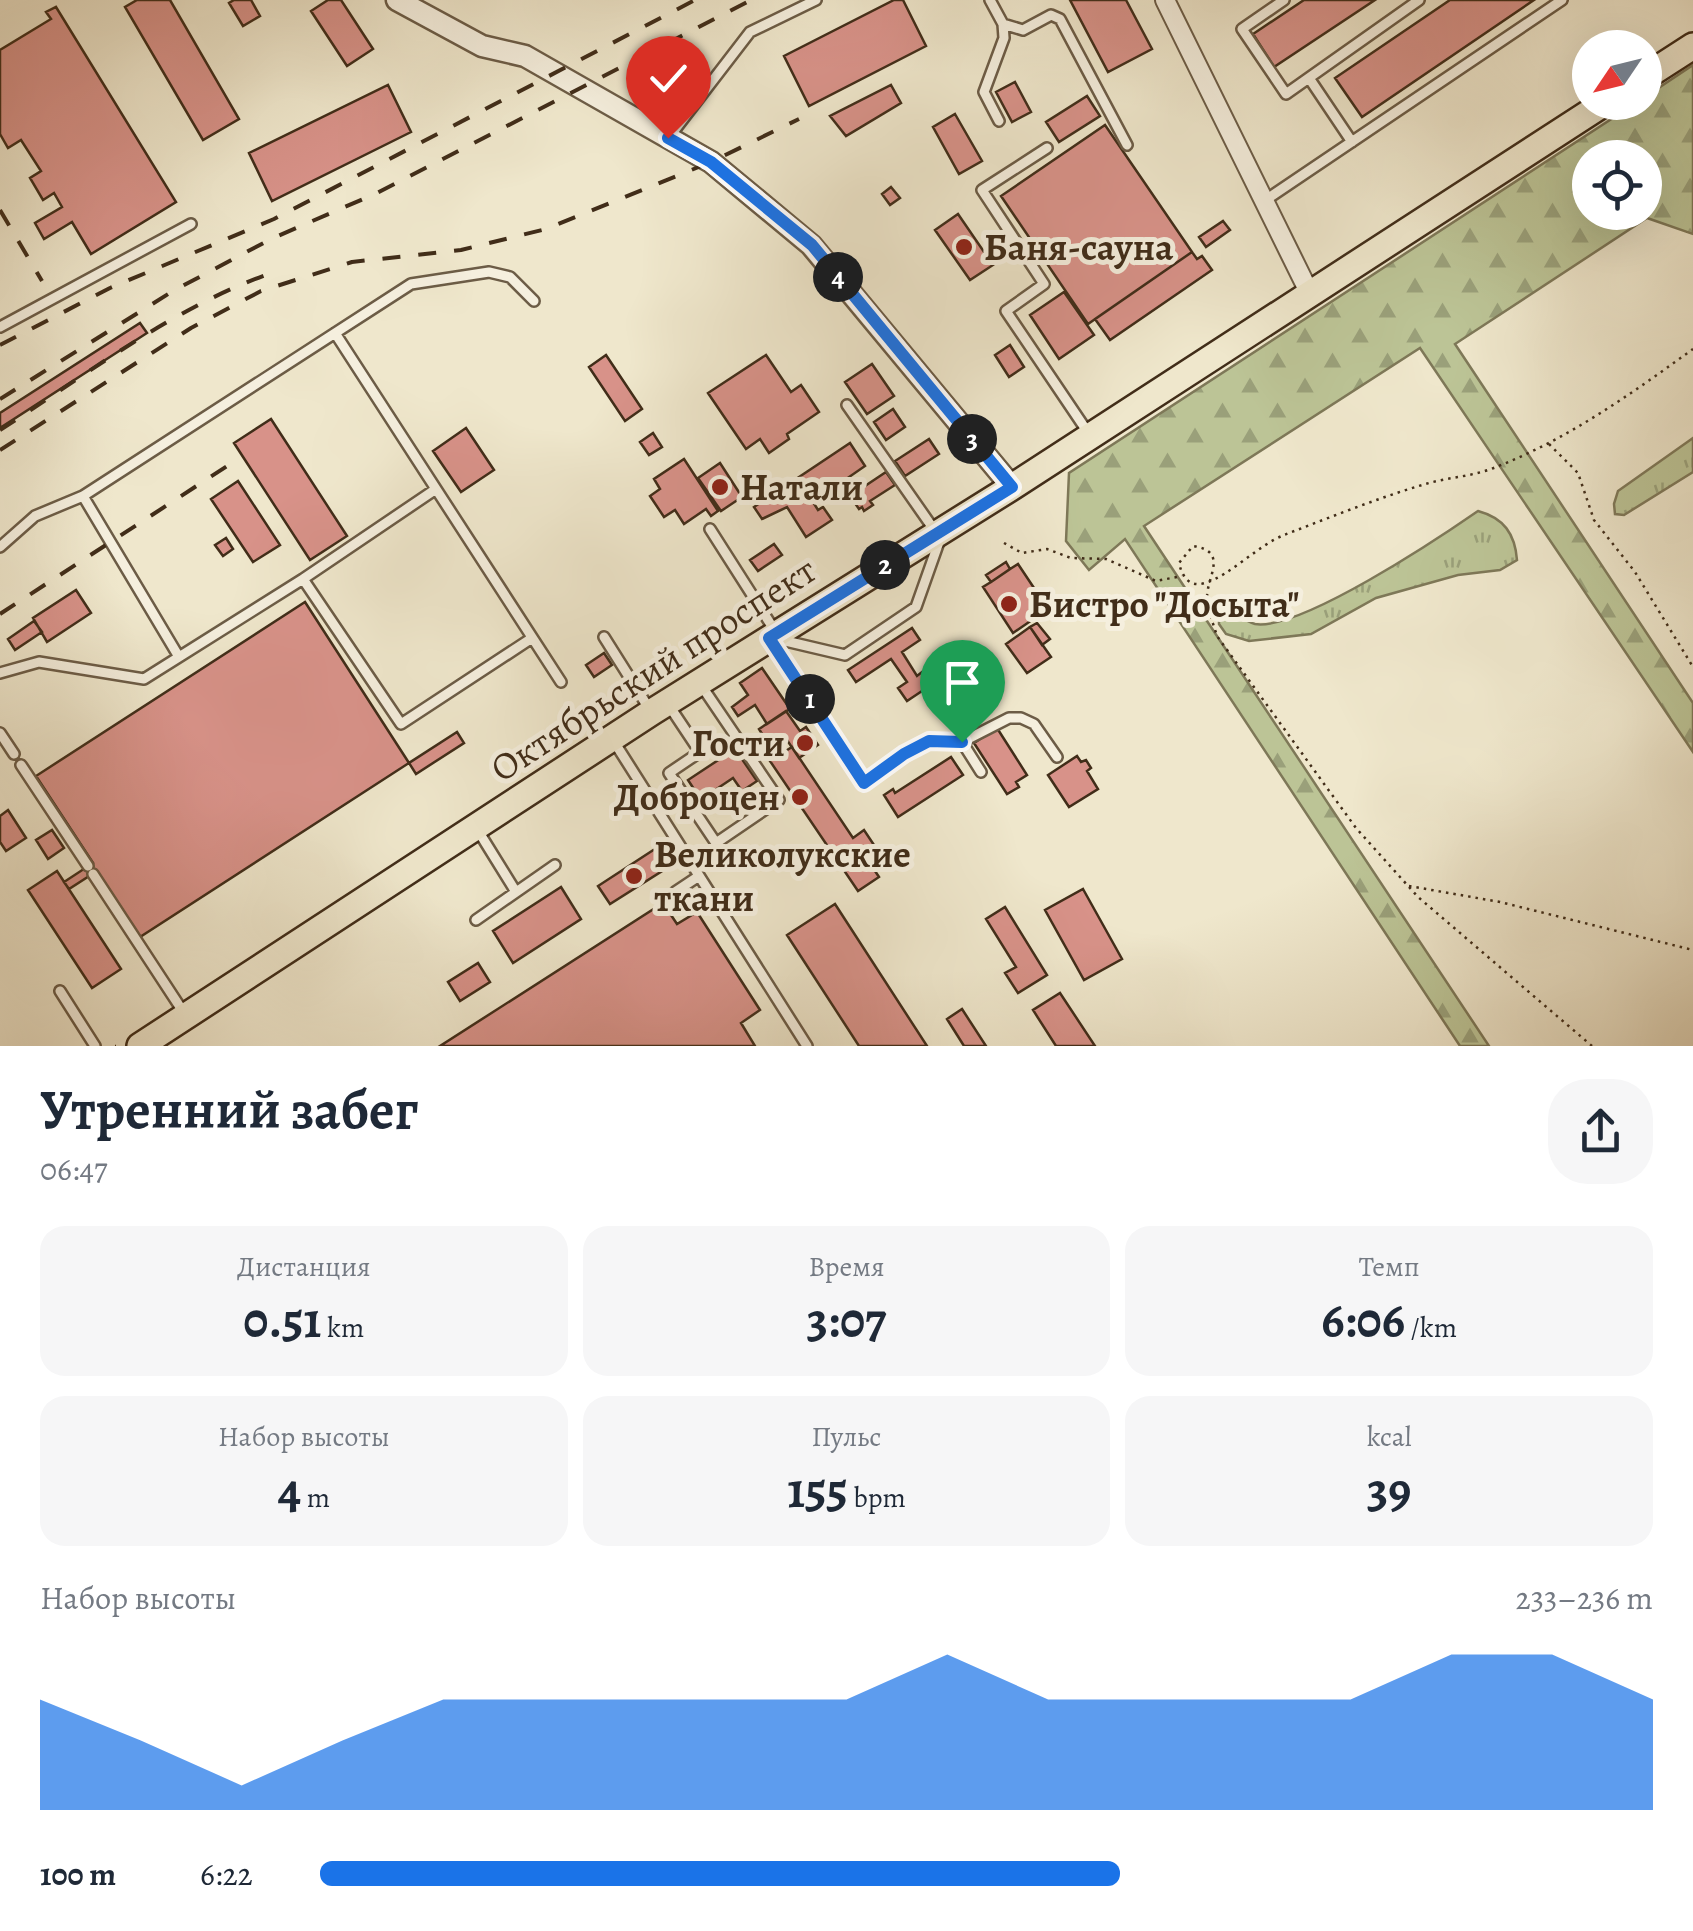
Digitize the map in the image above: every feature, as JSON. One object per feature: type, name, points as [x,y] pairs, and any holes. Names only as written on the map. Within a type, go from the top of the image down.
[{"type":"main road","points":[[1662,66],[1693,46]]},
{"type":"main road","name":"Октябрьский проспект","points":[[140,1046],[612,738],[1012,487],[1578,120]]},
{"type":"street","points":[[398,0],[482,46],[525,56],[711,162],[812,245],[1012,487]]},
{"type":"street","points":[[1165,0],[1310,294]]},
{"type":"lane","points":[[668,138],[750,32],[816,0]]},
{"type":"lane","points":[[990,0],[1003,24],[1004,38],[984,92],[999,121]]},
{"type":"lane","points":[[1284,0],[1242,29],[1286,94],[1420,0]]},
{"type":"lane","points":[[1264,201],[1562,0]]},
{"type":"lane","points":[[1003,24],[1023,30],[1051,16],[1060,19],[1127,145]]},
{"type":"lane","points":[[1309,78],[1352,142]]},
{"type":"lane","points":[[1047,148],[982,190],[1044,284],[1006,310],[1090,436]]},
{"type":"lane","points":[[0,327],[191,224]]},
{"type":"lane","points":[[0,547],[35,516],[83,496],[410,284],[489,272],[510,277],[534,301]]},
{"type":"lane","points":[[335,333],[561,682]]},
{"type":"lane","points":[[773,635],[844,655],[916,607],[940,532],[847,405]]},
{"type":"lane","points":[[0,673],[39,662],[144,679],[436,489]]},
{"type":"lane","points":[[83,496],[179,657]]},
{"type":"lane","points":[[710,529],[864,783],[929,741],[962,742],[1009,718],[1034,724],[1057,757]]},
{"type":"lane","points":[[303,579],[401,724],[532,638]]},
{"type":"lane","points":[[604,637],[659,708],[700,752],[669,773],[716,842],[779,800],[700,682]]},
{"type":"lane","points":[[0,733],[14,754]]},
{"type":"lane","points":[[612,738],[808,1046]]},
{"type":"lane","points":[[962,742],[981,772]]},
{"type":"lane","points":[[21,765],[186,1016]]},
{"type":"lane","points":[[476,827],[516,892]]},
{"type":"lane","points":[[476,920],[555,865]]},
{"type":"lane","points":[[675,892],[699,876]]},
{"type":"lane","points":[[60,991],[95,1046]]},
{"type":"path","points":[[1592,1046],[1468,943],[1408,886],[1356,828],[1217,636],[1208,611],[1207,591],[1213,578],[1214,566],[1211,555],[1204,548],[1193,546],[1179,563],[1182,576],[1192,583],[1204,583],[1213,578],[1278,537],[1428,484],[1493,468],[1586,422],[1693,349]]},
{"type":"path","points":[[1548,443],[1578,474],[1594,520],[1635,572],[1693,668]]},
{"type":"path","points":[[1004,542],[1022,553],[1047,549],[1071,558],[1106,559],[1156,581],[1182,576]]},
{"type":"path","points":[[1408,886],[1500,902],[1693,950]]},
{"type":"green space","points":[[1693,65],[1693,234],[1662,223],[1662,140],[1579,140],[1610,120],[1662,120],[1662,86]]},
{"type":"green space","points":[[1572,145],[1572,230],[1629,230],[1455,344],[1693,703],[1693,752],[1420,348],[1144,526],[1489,1046],[1460,1046],[1125,539],[1089,570],[1066,541],[1069,473]]},
{"type":"green space","points":[[1693,438],[1693,472],[1624,515],[1615,514],[1618,491]]},
{"type":"green space","points":[[1478,511],[1501,523],[1514,542],[1517,560],[1500,570],[1458,575],[1376,598],[1311,634],[1249,641],[1226,634],[1219,624],[1219,612],[1228,609],[1255,624],[1303,613],[1369,580]]},
{"type":"building","points":[[137,0],[170,0],[239,119],[203,140],[125,7]]},
{"type":"building","points":[[251,0],[260,16],[243,26],[229,3]]},
{"type":"building","points":[[328,0],[341,0],[373,49],[347,66],[311,11]]},
{"type":"building","points":[[894,0],[903,0],[926,46],[809,106],[784,56]]},
{"type":"building","points":[[1070,0],[1126,0],[1152,49],[1108,72]]},
{"type":"building","points":[[1304,0],[1375,0],[1274,67],[1253,34]]},
{"type":"building","points":[[1450,0],[1534,0],[1362,117],[1335,78]]},
{"type":"building","points":[[56,7],[176,202],[91,254],[72,222],[44,239],[35,223],[62,207],[54,193],[43,200],[30,178],[41,171],[21,140],[8,148],[0,134],[0,50],[51,19],[46,12]]},
{"type":"building","points":[[1015,82],[1031,112],[1012,122],[996,92]]},
{"type":"building","points":[[388,85],[411,132],[272,201],[249,153]]},
{"type":"building","points":[[891,85],[901,103],[846,136],[830,116]]},
{"type":"building","points":[[1087,96],[1100,116],[1059,142],[1046,122]]},
{"type":"building","points":[[955,114],[982,161],[959,174],[933,127]]},
{"type":"building","points":[[1105,125],[1192,252],[1088,324],[1001,196]]},
{"type":"building","points":[[891,187],[900,198],[890,205],[882,194]]},
{"type":"building","name":"Баня-сауна","points":[[958,214],[993,265],[970,280],[935,230]]},
{"type":"building","points":[[1223,221],[1230,230],[1206,247],[1199,237]]},
{"type":"building","points":[[1192,252],[1197,259],[1202,256],[1212,270],[1110,340],[1095,319]]},
{"type":"building","points":[[1064,292],[1094,335],[1059,359],[1030,315]]},
{"type":"building","points":[[140,323],[147,333],[0,428],[0,413]]},
{"type":"building","points":[[1010,345],[1024,367],[1009,377],[995,355]]},
{"type":"building","points":[[606,355],[642,409],[625,421],[589,367]]},
{"type":"building","points":[[766,355],[791,392],[801,385],[819,412],[787,434],[789,439],[769,453],[760,439],[746,449],[708,393]]},
{"type":"building","points":[[872,364],[894,396],[867,414],[845,382]]},
{"type":"building","points":[[893,409],[905,427],[886,440],[874,422]]},
{"type":"building","points":[[271,419],[347,536],[310,560],[234,443]]},
{"type":"building","points":[[466,428],[494,470],[461,492],[433,451]]},
{"type":"building","points":[[653,433],[662,447],[649,455],[640,442]]},
{"type":"building","points":[[929,439],[939,454],[905,476],[895,461]]},
{"type":"building","points":[[850,443],[865,466],[813,502],[818,510],[823,507],[832,520],[806,537],[787,507],[762,519],[754,507]]},
{"type":"building","points":[[684,459],[718,511],[711,516],[706,509],[684,524],[675,510],[664,517],[650,496],[660,489],[654,479]]},
{"type":"building","name":"Натали","points":[[720,463],[742,497],[721,511],[698,478]]},
{"type":"building","points":[[886,472],[895,485],[870,501],[873,505],[864,511],[859,509],[850,496]]},
{"type":"building","points":[[238,481],[280,545],[253,562],[211,499]]},
{"type":"building","points":[[226,538],[233,549],[223,556],[215,545]]},
{"type":"building","points":[[774,544],[782,555],[758,571],[750,560]]},
{"type":"building","points":[[1006,562],[1010,569],[1018,564],[1048,609],[1013,633],[983,587],[991,582],[986,575]]},
{"type":"building","points":[[1006,562],[1010,569],[991,582],[986,575]]},
{"type":"building","points":[[76,590],[91,613],[47,642],[33,618]]},
{"type":"building","points":[[305,602],[409,763],[140,937],[97,871],[69,889],[64,882],[93,863],[36,776]]},
{"type":"building","points":[[34,621],[42,632],[15,650],[8,639]]},
{"type":"building","points":[[1037,623],[1050,639],[1042,645],[1030,627]]},
{"type":"building","points":[[1030,627],[1051,657],[1027,673],[1006,644]]},
{"type":"building","points":[[912,628],[920,640],[902,652],[917,676],[922,672],[931,685],[907,701],[898,688],[907,682],[891,659],[856,682],[848,670]]},
{"type":"building","points":[[604,653],[612,665],[594,677],[586,665]]},
{"type":"building","points":[[762,668],[790,709],[767,724],[755,705],[738,716],[732,707],[748,695],[740,683]]},
{"type":"building","points":[[786,711],[800,731],[806,727],[818,745],[799,758],[785,737],[770,747],[759,729]]},
{"type":"building","points":[[997,728],[1027,775],[1016,782],[1019,787],[1007,794],[974,743]]},
{"type":"building","points":[[457,732],[464,743],[416,774],[409,763]]},
{"type":"building","points":[[792,747],[853,838],[864,830],[880,854],[869,862],[879,877],[858,891],[770,761]]},
{"type":"building","points":[[735,749],[757,781],[742,791],[733,778],[715,790],[723,802],[709,812],[688,780]]},
{"type":"building","points":[[1077,756],[1081,762],[1086,760],[1091,768],[1087,771],[1098,789],[1069,807],[1048,775]]},
{"type":"building","points":[[951,757],[963,775],[898,817],[884,795],[893,789],[895,793]]},
{"type":"building","points":[[8,810],[26,838],[6,851],[0,842],[0,816]]},
{"type":"building","points":[[52,830],[64,848],[48,859],[36,840]]},
{"type":"building","name":"Великолукские ткани","points":[[658,847],[670,866],[610,904],[598,886]]},
{"type":"building","points":[[57,871],[121,969],[92,988],[28,890]]},
{"type":"building","points":[[561,887],[581,919],[513,963],[493,931]]},
{"type":"building","points":[[1083,889],[1122,959],[1084,980],[1045,910]]},
{"type":"building","points":[[663,903],[677,924],[697,912],[760,1010],[741,1023],[755,1046],[440,1046]]},
{"type":"building","points":[[835,904],[927,1046],[859,1046],[787,935]]},
{"type":"building","points":[[1005,907],[1047,975],[1018,993],[1005,973],[1016,967],[986,919]]},
{"type":"building","points":[[478,963],[490,982],[460,1001],[448,982]]},
{"type":"building","points":[[1060,993],[1095,1046],[1056,1046],[1033,1010]]},
{"type":"building","points":[[962,1009],[986,1046],[964,1046],[947,1019]]},
{"type":"railway","points":[[0,345],[110,288],[274,219],[695,0]]},
{"type":"railway","points":[[0,399],[173,291],[271,239],[377,193],[751,0]]},
{"type":"railway","points":[[0,450],[191,328],[261,291],[352,262],[461,250],[546,229],[711,162],[799,119]]},
{"type":"railway","points":[[0,210],[42,281]]},
{"type":"railway","points":[[0,430],[167,322],[274,272]]},
{"type":"railway","points":[[0,614],[241,457]]},
{"type":"place","name":"Баня-сауна","points":[[964,247]]},
{"type":"place","name":"Натали","points":[[720,487]]},
{"type":"place","name":"Бистро \"Досыта\"","points":[[1009,604]]},
{"type":"place","name":"Гости","points":[[805,743]]},
{"type":"place","name":"Доброцен","points":[[800,797]]},
{"type":"place","name":"Великолукские ткани","points":[[634,876]]},
{"type":"route","points":[[668,138],[711,162],[812,245],[1012,487],[769,638],[864,783],[929,741],[962,742]]}]
